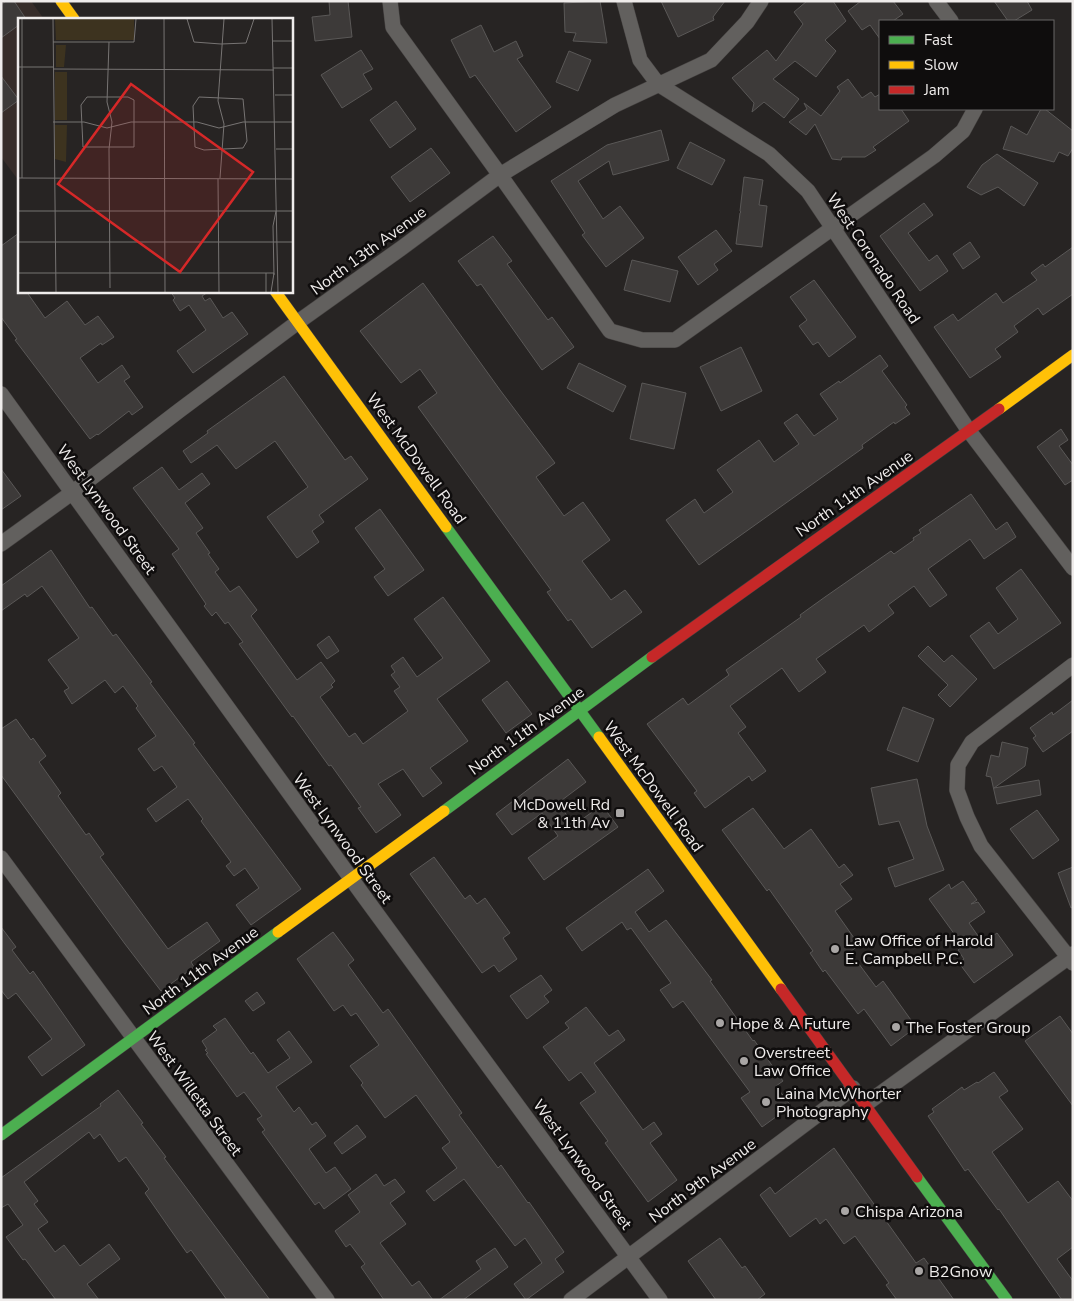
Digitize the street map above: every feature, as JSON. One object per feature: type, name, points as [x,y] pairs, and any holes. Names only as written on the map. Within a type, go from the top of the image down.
[{"type":"street","points":[[61,1],[73,18]]},
{"type":"street","points":[[390,1],[393,27],[610,331],[642,340],[675,340],[934,156],[963,131],[974,110]]},
{"type":"street","name":"West Coronado Road","points":[[624,1],[640,60],[658,84],[769,154],[808,192],[969,431],[1073,568]]},
{"type":"street","name":"North 13th Avenue","points":[[1,544],[298,322],[500,175],[616,105],[711,60],[747,22],[761,1]]},
{"type":"street","points":[[936,1],[949,20]]},
{"type":"street","name":"West McDowell Road","points":[[276,292],[866,1104],[1006,1300]]},
{"type":"street","name":"North 11th Avenue","points":[[1,1135],[682,635],[1073,355]]},
{"type":"street","name":"West Lynwood Street","points":[[1,394],[660,1300]]},
{"type":"street","points":[[866,1104],[1071,958],[981,846],[957,790],[958,765],[972,742],[1073,665]]},
{"type":"street","name":"West Willetta Street","points":[[1,858],[327,1300]]},
{"type":"street","name":"North 9th Avenue","points":[[571,1300],[853,1088]]},
{"type":"shaded area","points":[[1,1],[31,1],[43,18],[18,18],[18,180],[1,157]]},
{"type":"building","points":[[6,1],[14,1],[25,18],[18,18],[18,26],[1,38],[1,5]]},
{"type":"building","points":[[329,1],[348,1],[352,37],[315,41],[312,17],[330,15]]},
{"type":"building","points":[[600,1],[607,43],[573,41],[576,33],[565,32],[564,3]]},
{"type":"building","points":[[661,1],[725,1],[713,17],[714,20],[678,37]]},
{"type":"building","points":[[807,1],[833,1],[846,21],[825,40],[836,51],[816,77],[795,61],[773,79],[799,99],[784,118],[764,102],[752,112],[754,103],[732,78],[767,50],[776,61],[803,24],[794,12]]},
{"type":"building","points":[[861,1],[893,1],[903,14],[894,20],[879,20],[879,38],[870,25],[862,30],[848,11]]},
{"type":"building","points":[[994,1],[1027,1],[1032,10],[1016,20],[1007,20]]},
{"type":"building","points":[[481,25],[494,52],[516,41],[523,56],[517,59],[551,107],[516,132],[475,75],[470,78],[451,40]]},
{"type":"building","points":[[361,50],[373,69],[363,74],[372,89],[342,108],[321,75]]},
{"type":"building","points":[[569,51],[591,60],[578,91],[556,82]]},
{"type":"building","points":[[1,76],[18,101],[1,113]]},
{"type":"building","points":[[848,79],[862,98],[871,92],[875,97],[879,95],[879,110],[902,110],[909,121],[873,147],[876,150],[865,157],[842,157],[841,160],[832,159],[815,124],[806,135],[789,122],[807,109],[804,103],[821,116],[840,91],[837,87]]},
{"type":"building","points":[[396,101],[416,129],[390,148],[370,120]]},
{"type":"building","points":[[1040,110],[1046,110],[1073,131],[1073,148],[1068,156],[1059,152],[1054,162],[1003,149],[1011,126],[1027,135]]},
{"type":"building","points":[[661,130],[669,160],[613,175],[609,161],[578,181],[603,219],[620,206],[644,238],[606,267],[582,235],[585,233],[551,181],[607,145]]},
{"type":"building","points":[[690,142],[725,160],[712,185],[677,168]]},
{"type":"building","points":[[431,148],[450,173],[410,202],[391,177]]},
{"type":"building","points":[[997,154],[1038,183],[1024,206],[998,187],[981,195],[967,187],[982,165]]},
{"type":"building","points":[[744,177],[763,180],[759,205],[767,206],[762,247],[736,244]]},
{"type":"building","points":[[924,203],[933,215],[908,233],[929,261],[937,255],[948,271],[920,291],[880,236]]},
{"type":"building","points":[[716,230],[732,251],[714,264],[718,270],[698,285],[678,257]]},
{"type":"building","points":[[18,234],[18,292],[27,292],[45,318],[67,301],[85,325],[98,316],[114,337],[102,345],[101,343],[80,358],[98,383],[122,365],[130,377],[124,381],[143,407],[132,415],[129,411],[90,439],[15,340],[17,339],[1,317],[1,246]]},
{"type":"building","points":[[493,236],[512,261],[507,264],[548,320],[552,317],[574,347],[542,370],[481,284],[477,286],[458,261]]},
{"type":"building","points":[[970,242],[980,257],[963,269],[953,254]]},
{"type":"building","points":[[1073,247],[1073,294],[1043,315],[1038,308],[1014,326],[1018,332],[995,349],[1001,357],[970,378],[934,327],[953,314],[958,321],[996,293],[1003,303],[1037,280],[1031,273],[1043,264],[1045,267]]},
{"type":"building","points":[[632,260],[678,271],[670,302],[624,290]]},
{"type":"building","points":[[814,280],[856,337],[829,357],[818,342],[813,345],[799,326],[807,320],[790,297]]},
{"type":"building","points":[[423,283],[555,463],[536,477],[564,516],[583,502],[610,540],[582,561],[611,600],[625,590],[642,612],[592,648],[571,619],[568,621],[547,592],[551,590],[418,407],[437,393],[420,369],[401,383],[360,331]]},
{"type":"building","points":[[171,292],[208,292],[202,296],[205,301],[210,298],[223,318],[232,312],[248,334],[193,373],[177,351],[206,330],[189,305],[180,311],[173,300],[175,298]]},
{"type":"building","points":[[741,347],[762,391],[721,411],[700,367]]},
{"type":"building","points":[[880,355],[888,366],[882,371],[907,405],[905,407],[910,414],[895,424],[894,422],[862,445],[863,448],[699,565],[666,520],[695,499],[704,513],[733,492],[717,470],[759,440],[774,462],[799,444],[784,423],[797,414],[814,436],[838,419],[820,394],[839,381],[840,383]]},
{"type":"building","points":[[579,363],[626,386],[613,412],[567,388]]},
{"type":"building","points":[[284,376],[345,460],[351,456],[368,479],[319,515],[324,522],[312,531],[319,542],[297,558],[267,517],[308,487],[275,441],[236,469],[217,445],[191,463],[183,451],[208,433],[207,431]]},
{"type":"building","points":[[642,383],[686,393],[674,449],[630,439]]},
{"type":"building","points":[[1061,429],[1068,440],[1059,446],[1073,465],[1073,480],[1065,485],[1037,447]]},
{"type":"building","points":[[162,467],[179,490],[202,473],[210,484],[185,503],[203,528],[196,533],[219,569],[215,572],[230,592],[239,586],[257,610],[251,616],[297,680],[321,662],[335,681],[331,685],[333,687],[320,697],[349,737],[355,733],[363,744],[408,711],[394,691],[400,687],[391,675],[395,672],[391,666],[403,657],[417,677],[443,658],[414,619],[443,597],[490,661],[437,699],[468,741],[430,768],[442,783],[423,797],[403,769],[378,784],[401,815],[376,833],[358,808],[361,807],[331,765],[329,766],[239,644],[243,642],[228,622],[225,624],[216,612],[212,616],[204,606],[206,604],[172,554],[179,549],[133,488]]},
{"type":"building","points":[[1,469],[21,496],[1,510]]},
{"type":"building","points":[[971,494],[996,530],[1007,522],[1016,537],[984,559],[970,539],[928,569],[947,595],[930,607],[914,586],[888,605],[894,613],[869,632],[864,625],[816,659],[826,672],[799,692],[782,668],[730,706],[746,727],[738,733],[766,771],[752,781],[749,776],[705,808],[694,793],[697,791],[647,724],[683,698],[688,705],[729,675],[726,670],[891,551],[894,554],[914,540],[913,538],[921,533],[919,530]]},
{"type":"building","points":[[380,509],[424,570],[388,596],[374,577],[385,569],[355,528]]},
{"type":"building","points":[[51,550],[90,608],[92,607],[113,636],[116,634],[195,743],[193,744],[301,889],[251,925],[236,905],[259,888],[245,868],[234,876],[226,866],[231,862],[201,821],[203,819],[188,799],[156,822],[147,809],[177,787],[162,766],[154,771],[138,749],[156,736],[136,708],[138,706],[123,686],[115,693],[105,680],[72,704],[64,691],[69,688],[48,660],[79,638],[42,586],[27,597],[25,594],[1,611],[1,586]]},
{"type":"building","points":[[1021,569],[1061,623],[994,669],[970,636],[989,622],[998,634],[1018,619],[996,588]]},
{"type":"building","points":[[329,636],[339,651],[327,659],[317,645]]},
{"type":"building","points":[[928,646],[944,662],[952,655],[977,679],[950,707],[938,695],[948,685],[918,656]]},
{"type":"building","points":[[507,681],[532,714],[506,733],[482,700]]},
{"type":"building","points":[[1073,700],[1073,731],[1043,752],[1033,738],[1036,736],[1030,728],[1052,712],[1053,715]]},
{"type":"building","points":[[903,707],[934,719],[918,762],[887,750]]},
{"type":"building","points":[[16,719],[31,740],[33,738],[46,756],[39,762],[61,793],[58,796],[86,835],[89,833],[104,854],[100,857],[168,949],[207,922],[220,941],[191,962],[194,967],[161,991],[1,775],[1,729]]},
{"type":"building","points":[[1002,742],[1028,748],[1025,766],[994,788],[1039,780],[1041,795],[997,804],[991,777],[986,776],[991,755],[999,757]]},
{"type":"building","points":[[568,759],[586,782],[558,803],[574,825],[602,805],[618,827],[544,880],[528,858],[558,836],[542,813],[512,835],[496,814]]},
{"type":"building","points":[[917,779],[927,826],[944,870],[895,887],[888,868],[914,859],[899,821],[879,825],[871,788]]},
{"type":"building","points":[[753,808],[784,849],[811,829],[839,868],[844,864],[853,875],[840,884],[852,899],[835,911],[859,945],[850,952],[876,987],[883,981],[916,1027],[891,1046],[864,1009],[858,1014],[825,970],[823,972],[810,953],[813,951],[769,889],[767,891],[722,830]]},
{"type":"building","points":[[1037,810],[1059,840],[1033,859],[1010,829]]},
{"type":"building","points":[[434,857],[465,899],[470,895],[477,904],[485,898],[510,933],[503,938],[517,959],[499,972],[494,965],[482,973],[410,874]]},
{"type":"building","points":[[1073,867],[1073,907],[1071,908],[1058,873]]},
{"type":"building","points":[[648,869],[664,891],[635,912],[649,932],[666,920],[712,980],[710,981],[783,1081],[776,1086],[791,1106],[762,1127],[741,1098],[750,1092],[683,1001],[673,1008],[660,990],[671,983],[631,928],[627,930],[622,922],[582,951],[566,928]]},
{"type":"building","points":[[963,881],[977,900],[971,904],[978,902],[985,912],[969,923],[983,943],[997,933],[1013,955],[974,983],[959,963],[964,959],[958,950],[963,946],[929,899],[949,884],[951,889]]},
{"type":"building","points":[[1,927],[16,947],[12,950],[30,974],[33,971],[85,1045],[42,1076],[28,1057],[52,1039],[16,993],[8,999],[1,990]]},
{"type":"building","points":[[333,932],[354,960],[348,965],[383,1013],[388,1009],[462,1113],[459,1115],[498,1168],[501,1165],[564,1252],[555,1259],[564,1272],[526,1300],[514,1284],[542,1263],[525,1238],[515,1246],[464,1179],[434,1201],[426,1191],[457,1168],[442,1148],[450,1142],[416,1095],[385,1118],[350,1066],[379,1045],[356,1013],[351,1016],[343,1005],[334,1011],[297,959]]},
{"type":"building","points":[[541,975],[552,990],[544,996],[549,1002],[527,1019],[510,996]]},
{"type":"building","points":[[257,992],[265,1003],[253,1011],[245,1001]]},
{"type":"building","points":[[586,1007],[609,1036],[618,1030],[625,1040],[594,1063],[643,1130],[654,1122],[662,1134],[650,1143],[677,1180],[648,1202],[605,1143],[608,1141],[580,1103],[596,1092],[581,1072],[569,1081],[543,1047],[569,1028],[565,1023]]},
{"type":"building","points":[[1060,1016],[1073,1034],[1073,1106],[1025,1041]]},
{"type":"building","points":[[225,1018],[251,1054],[253,1052],[268,1073],[290,1058],[277,1040],[289,1031],[312,1062],[276,1087],[294,1112],[299,1107],[312,1125],[316,1122],[326,1136],[309,1149],[326,1173],[335,1167],[351,1189],[324,1209],[319,1202],[315,1205],[262,1132],[265,1130],[257,1119],[262,1116],[244,1092],[237,1097],[206,1054],[208,1053],[205,1050],[207,1049],[202,1041],[217,1030],[213,1026]]},
{"type":"building","points":[[994,1072],[1008,1091],[999,1097],[1023,1129],[992,1152],[1028,1203],[1058,1181],[1073,1201],[1073,1247],[1057,1259],[1073,1281],[1073,1300],[1062,1300],[999,1209],[968,1169],[965,1171],[928,1116],[934,1112],[932,1109],[962,1087],[964,1090]]},
{"type":"building","points":[[118,1090],[166,1157],[164,1158],[270,1300],[227,1300],[191,1250],[187,1253],[170,1229],[145,1193],[149,1189],[126,1157],[119,1162],[100,1134],[94,1139],[89,1132],[24,1182],[38,1201],[34,1204],[48,1222],[38,1229],[55,1252],[64,1245],[80,1266],[109,1244],[120,1259],[87,1284],[99,1300],[56,1300],[6,1237],[23,1225],[8,1204],[1,1208],[1,1178],[101,1106],[100,1104]]},
{"type":"building","points":[[357,1125],[366,1137],[342,1154],[334,1143]]},
{"type":"building","points":[[834,1148],[916,1263],[924,1258],[954,1300],[897,1300],[886,1285],[889,1283],[855,1236],[844,1244],[826,1219],[820,1224],[816,1218],[790,1237],[760,1195],[770,1187],[775,1194]]},
{"type":"building","points":[[376,1174],[384,1186],[395,1179],[405,1192],[390,1203],[406,1224],[380,1243],[412,1286],[419,1281],[433,1300],[384,1300],[361,1267],[365,1264],[350,1244],[346,1247],[335,1231],[360,1212],[348,1195]]},
{"type":"building","points":[[720,1238],[742,1268],[745,1266],[765,1294],[757,1300],[716,1300],[688,1261]]},
{"type":"building","points":[[495,1248],[508,1267],[463,1300],[439,1300],[481,1269],[476,1261]]},
{"type":"traffic: fast","points":[[446,527],[599,737]]},
{"type":"traffic: fast","points":[[444,811],[652,657]]},
{"type":"traffic: fast","points":[[1,1135],[278,932]]},
{"type":"traffic: fast","points":[[917,1177],[1007,1300]]},
{"type":"traffic: slow","points":[[61,1],[73,18]]},
{"type":"traffic: slow","points":[[276,292],[446,527]]},
{"type":"traffic: slow","points":[[999,409],[1073,355]]},
{"type":"traffic: slow","points":[[599,737],[781,989]]},
{"type":"traffic: slow","points":[[278,932],[444,811]]},
{"type":"traffic: jam","points":[[652,657],[999,409]]},
{"type":"traffic: jam","points":[[781,989],[917,1177]]},
{"type":"place","name":"McDowell Rd & 11th Av","points":[[620,813]]},
{"type":"place","name":"Law Office of Harold E. Campbell P.C.","points":[[835,949]]},
{"type":"place","name":"Hope & A Future","points":[[720,1023]]},
{"type":"place","name":"The Foster Group","points":[[896,1027]]},
{"type":"place","name":"Overstreet Law Office","points":[[744,1061]]},
{"type":"place","name":"Laina McWhorter Photography","points":[[766,1102]]},
{"type":"place","name":"Chispa Arizona","points":[[845,1211]]},
{"type":"place","name":"B2Gnow","points":[[919,1271]]}]
